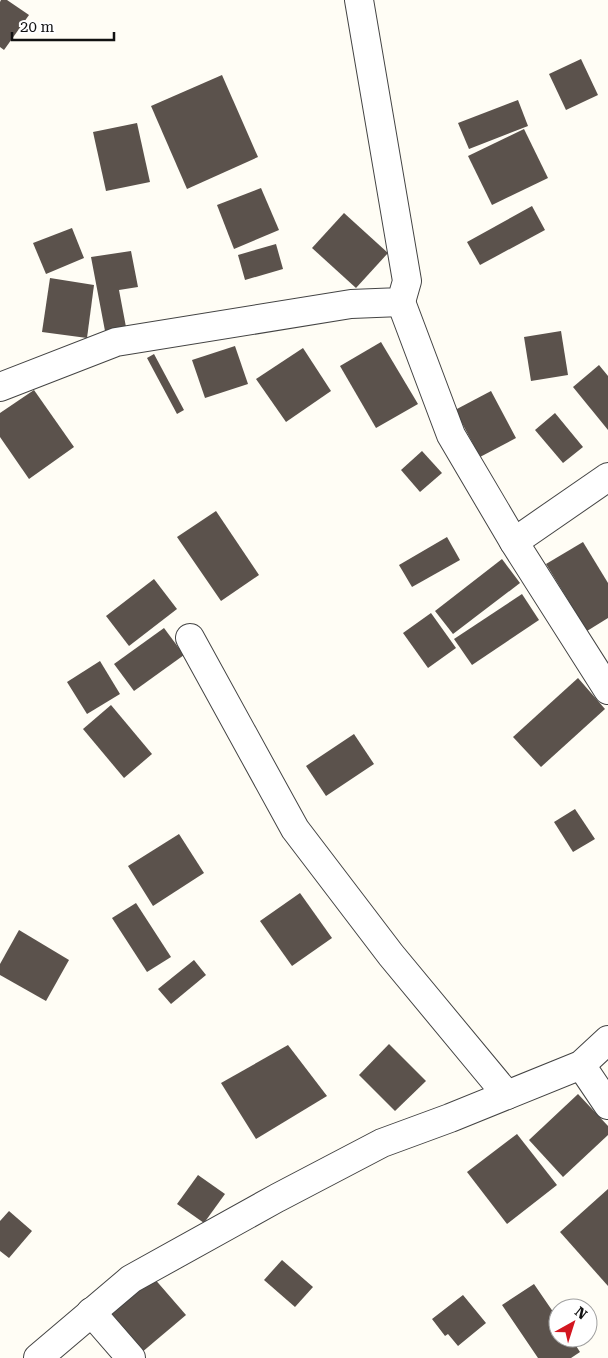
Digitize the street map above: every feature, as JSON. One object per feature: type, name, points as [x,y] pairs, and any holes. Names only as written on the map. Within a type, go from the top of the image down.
[{"type":"street","points":[[359,0],[407,281],[401,302],[451,435],[514,542],[608,690]]},
{"type":"street","points":[[0,387],[116,342],[351,304],[401,302]]},
{"type":"street","points":[[514,542],[608,477]]},
{"type":"street","points":[[190,638],[295,829],[391,955],[507,1095]]},
{"type":"street","points":[[38,1358],[131,1279],[276,1198],[382,1143],[450,1118],[581,1065],[608,1040]]},
{"type":"street","points":[[581,1065],[608,1105]]},
{"type":"street","points":[[90,1312],[131,1358]]},
{"type":"building","points":[[1,0],[7,0],[29,15],[4,50],[0,47]]},
{"type":"building","points":[[581,59],[598,95],[566,110],[549,74]]},
{"type":"building","points":[[222,75],[258,157],[187,189],[151,106]]},
{"type":"building","points":[[518,100],[528,126],[469,149],[458,123]]},
{"type":"building","points":[[137,123],[150,182],[106,191],[93,132]]},
{"type":"building","points":[[524,129],[548,178],[492,205],[468,156]]},
{"type":"building","points":[[261,188],[279,230],[234,249],[217,205]]},
{"type":"building","points":[[532,206],[545,230],[480,265],[467,242]]},
{"type":"building","points":[[344,213],[388,253],[356,288],[312,248]]},
{"type":"building","points":[[72,228],[84,258],[46,274],[33,243]]},
{"type":"building","points":[[276,244],[283,269],[245,280],[238,255]]},
{"type":"building","points":[[131,251],[138,287],[119,290],[126,327],[105,331],[91,257]]},
{"type":"building","points":[[50,278],[94,285],[87,338],[42,332]]},
{"type":"building","points":[[561,331],[568,375],[531,381],[524,337]]},
{"type":"building","points":[[381,342],[418,404],[376,428],[340,366]]},
{"type":"building","points":[[235,346],[248,384],[205,398],[192,360]]},
{"type":"building","points":[[303,348],[331,391],[286,422],[256,379]]},
{"type":"building","points":[[154,354],[184,410],[177,414],[147,358]]},
{"type":"building","points":[[599,365],[608,376],[608,430],[573,387]]},
{"type":"building","points":[[34,390],[74,447],[29,479],[0,437],[0,413]]},
{"type":"building","points":[[491,391],[516,438],[480,457],[455,410]]},
{"type":"building","points":[[555,413],[583,447],[563,463],[535,430]]},
{"type":"building","points":[[422,451],[442,473],[420,492],[401,470]]},
{"type":"building","points":[[216,511],[259,575],[221,601],[177,537]]},
{"type":"building","points":[[447,537],[460,560],[412,587],[399,565]]},
{"type":"building","points":[[583,542],[608,583],[608,618],[587,631],[546,564]]},
{"type":"building","points":[[502,559],[520,583],[453,634],[435,611]]},
{"type":"building","points":[[154,579],[177,609],[129,646],[106,616]]},
{"type":"building","points":[[522,594],[539,620],[472,665],[454,639]]},
{"type":"building","points":[[431,613],[456,648],[428,668],[403,633]]},
{"type":"building","points":[[164,628],[184,655],[134,691],[114,664]]},
{"type":"building","points":[[100,661],[120,694],[87,714],[67,682]]},
{"type":"building","points":[[578,678],[605,709],[541,767],[513,737]]},
{"type":"building","points":[[111,705],[152,754],[124,778],[83,729]]},
{"type":"building","points":[[354,734],[374,764],[326,796],[306,766]]},
{"type":"building","points":[[575,809],[595,839],[573,852],[554,822]]},
{"type":"building","points":[[179,834],[204,873],[153,906],[128,866]]},
{"type":"building","points":[[300,893],[332,938],[292,966],[260,921]]},
{"type":"building","points":[[136,903],[171,957],[147,972],[112,918]]},
{"type":"building","points":[[19,930],[69,960],[46,1001],[0,975],[0,964]]},
{"type":"building","points":[[194,960],[206,975],[171,1004],[158,989]]},
{"type":"building","points":[[389,1044],[426,1081],[395,1111],[359,1075]]},
{"type":"building","points":[[288,1045],[327,1096],[256,1139],[221,1083]]},
{"type":"building","points":[[578,1094],[608,1126],[608,1135],[563,1177],[529,1140]]},
{"type":"building","points":[[517,1134],[557,1185],[507,1224],[467,1172]]},
{"type":"building","points":[[198,1175],[225,1194],[204,1223],[177,1204]]},
{"type":"building","points":[[608,1189],[608,1286],[560,1232]]},
{"type":"building","points":[[9,1211],[32,1231],[9,1258],[0,1251],[0,1221]]},
{"type":"building","points":[[282,1260],[313,1287],[295,1307],[264,1280]]},
{"type":"building","points":[[153,1277],[186,1315],[141,1353],[109,1316]]},
{"type":"building","points":[[534,1284],[548,1304],[548,1348],[577,1348],[580,1352],[571,1358],[538,1358],[502,1305]]},
{"type":"building","points":[[463,1295],[486,1323],[458,1346],[448,1334],[445,1336],[432,1319]]}]
